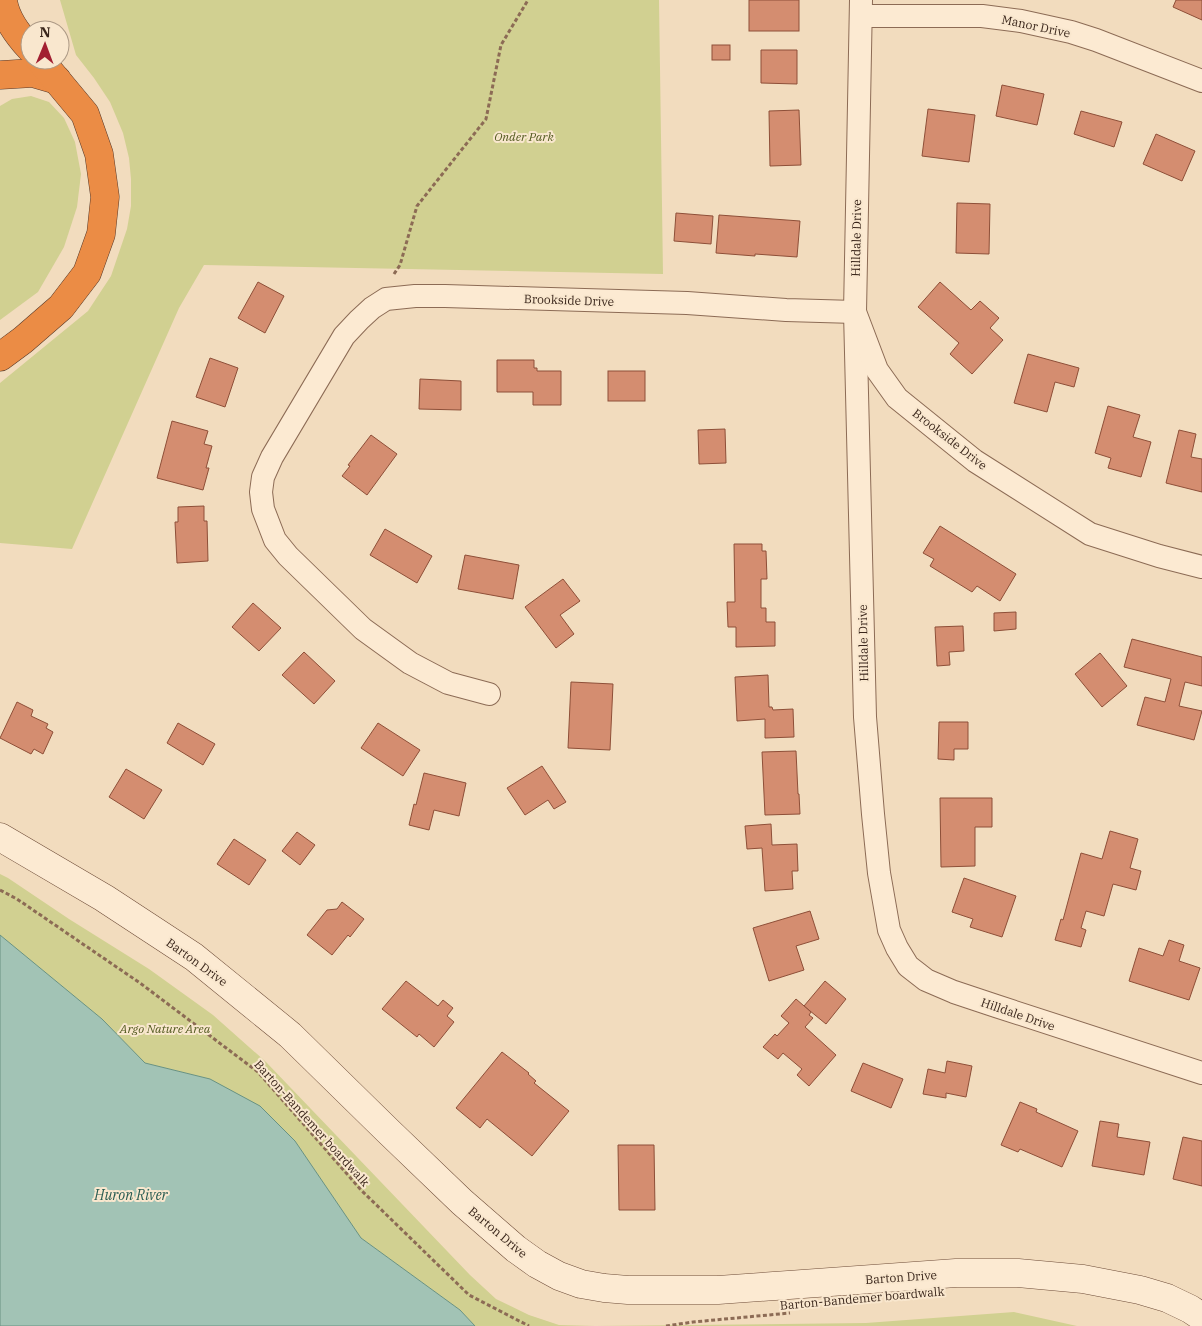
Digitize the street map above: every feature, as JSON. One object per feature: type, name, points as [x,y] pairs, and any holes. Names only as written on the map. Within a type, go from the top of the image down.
[{"type":"highway","points":[[3,0],[4,9],[20,36]]},
{"type":"highway","points":[[0,74],[33,73],[49,70],[85,114],[99,154],[105,197],[101,234],[87,273],[62,307],[0,358]]},
{"type":"main road","name":"Barton Drive","points":[[0,837],[104,898],[201,962],[290,1035],[407,1150],[516,1250],[559,1276],[582,1284],[604,1288],[628,1290],[709,1290],[956,1273],[1018,1273],[1083,1279],[1140,1290],[1167,1298],[1202,1317]]},
{"type":"street","name":"Manor Drive","points":[[861,8],[982,16],[1021,21],[1096,40],[1202,81]]},
{"type":"street","name":"Hilldale Drive","points":[[861,8],[855,312],[865,717],[879,873],[889,930],[908,966],[926,980],[954,992],[1041,1022],[1202,1073]]},
{"type":"street","name":"Brookside Drive","points":[[489,694],[448,683],[410,663],[363,629],[288,556],[275,540],[263,509],[261,492],[263,477],[272,457],[344,336],[372,308],[386,298],[445,296],[687,303],[786,310],[855,312],[877,370],[897,398],[975,461],[1090,534],[1159,556],[1202,567]]},
{"type":"path","points":[[372,308],[400,265],[417,206],[486,119],[501,45],[528,0]]},
{"type":"path","name":"Barton-Bandemer boardwalk","points":[[0,890],[17,899],[140,983],[258,1072],[361,1190],[469,1295],[529,1326]]},
{"type":"path","name":"Barton-Bandemer boardwalk","points":[[666,1326],[799,1312]]},
{"type":"green space","name":"Onder Park","points":[[60,0],[659,0],[663,274],[204,265],[179,308],[72,549],[0,543],[0,383],[88,311],[111,276],[127,229],[131,206],[129,158],[123,133],[110,102],[76,55],[70,34],[70,20],[66,20]]},
{"type":"green space","points":[[31,96],[49,102],[64,118],[75,142],[81,174],[77,207],[64,247],[38,292],[0,320],[0,106],[12,99]]},
{"type":"green space","name":"Argo Nature Area","points":[[0,874],[149,969],[213,1015],[266,1062],[470,1275],[496,1299],[529,1315],[559,1325],[595,1326],[475,1326],[460,1310],[361,1238],[295,1141],[210,1079],[145,1063],[102,1019],[0,935]]},
{"type":"green space","points":[[1014,1312],[1077,1326],[595,1326],[866,1323]]},
{"type":"water","name":"Huron River","points":[[0,935],[102,1019],[145,1063],[210,1079],[260,1106],[295,1141],[361,1238],[460,1310],[475,1326],[0,1326]]},
{"type":"building","points":[[749,0],[799,0],[799,31],[749,31]]},
{"type":"building","points":[[1176,0],[1202,0],[1202,20],[1173,7]]},
{"type":"building","points":[[712,45],[730,45],[730,60],[712,60]]},
{"type":"building","points":[[761,50],[797,50],[797,84],[761,83]]},
{"type":"building","points":[[1002,85],[1044,94],[1037,125],[996,116]]},
{"type":"building","points":[[928,109],[975,115],[969,162],[922,156]]},
{"type":"building","points":[[799,110],[801,165],[770,166],[769,111]]},
{"type":"building","points":[[1081,111],[1122,122],[1114,147],[1074,134]]},
{"type":"building","points":[[1156,134],[1195,151],[1182,181],[1143,164]]},
{"type":"building","points":[[957,203],[990,204],[989,254],[956,253]]},
{"type":"building","points":[[676,213],[713,216],[711,244],[674,241]]},
{"type":"building","points":[[719,215],[800,221],[797,257],[716,253]]},
{"type":"building","points":[[258,282],[284,296],[265,333],[238,318]]},
{"type":"building","points":[[940,282],[971,310],[980,301],[999,318],[990,328],[1003,340],[972,374],[950,354],[959,343],[918,307]]},
{"type":"building","points":[[1028,354],[1079,368],[1074,387],[1055,382],[1047,412],[1014,403]]},
{"type":"building","points":[[210,358],[238,368],[225,407],[196,397]]},
{"type":"building","points":[[497,360],[534,360],[534,368],[537,368],[537,371],[561,371],[561,405],[533,405],[533,392],[497,392]]},
{"type":"building","points":[[608,371],[645,371],[645,401],[608,401]]},
{"type":"building","points":[[420,379],[461,381],[461,410],[419,409]]},
{"type":"building","points":[[1108,406],[1140,415],[1133,437],[1151,442],[1141,477],[1108,468],[1111,458],[1095,453]]},
{"type":"building","points":[[172,421],[208,431],[204,444],[212,446],[203,490],[157,478]]},
{"type":"building","points":[[725,429],[726,463],[699,464],[698,430]]},
{"type":"building","points":[[1179,430],[1196,434],[1191,457],[1202,459],[1202,492],[1166,483]]},
{"type":"building","points":[[371,435],[397,454],[367,495],[342,476]]},
{"type":"building","points":[[204,506],[204,521],[207,521],[208,561],[177,563],[175,522],[178,522],[178,507]]},
{"type":"building","points":[[940,526],[1016,574],[1000,601],[977,586],[972,592],[930,566],[934,559],[923,553]]},
{"type":"building","points":[[385,529],[432,556],[417,583],[370,555]]},
{"type":"building","points":[[734,544],[762,544],[762,551],[766,551],[767,579],[761,579],[761,608],[766,608],[766,622],[775,622],[775,646],[736,647],[736,627],[728,627],[727,602],[735,602]]},
{"type":"building","points":[[465,555],[519,565],[513,599],[458,589]]},
{"type":"building","points":[[563,579],[580,601],[560,615],[574,634],[556,648],[525,607]]},
{"type":"building","points":[[253,603],[281,628],[259,651],[232,627]]},
{"type":"building","points":[[1016,612],[1016,629],[994,631],[994,613]]},
{"type":"building","points":[[963,626],[964,651],[949,652],[950,665],[937,666],[935,627]]},
{"type":"building","points":[[1132,639],[1202,657],[1202,686],[1185,682],[1179,706],[1202,711],[1194,740],[1137,725],[1145,697],[1165,702],[1171,679],[1124,667]]},
{"type":"building","points":[[304,652],[335,681],[314,704],[282,675]]},
{"type":"building","points":[[1100,653],[1127,686],[1102,707],[1075,674]]},
{"type":"building","points":[[768,675],[769,707],[772,707],[773,710],[793,709],[794,737],[765,738],[765,719],[737,721],[735,677]]},
{"type":"building","points":[[571,682],[613,684],[610,750],[568,748]]},
{"type":"building","points":[[17,702],[33,710],[31,716],[48,724],[46,728],[53,732],[43,754],[34,749],[31,754],[0,738]]},
{"type":"building","points":[[939,722],[968,722],[968,749],[954,749],[954,760],[938,759]]},
{"type":"building","points":[[178,723],[215,744],[203,765],[167,743]]},
{"type":"building","points":[[378,723],[420,750],[403,776],[361,748]]},
{"type":"building","points":[[796,751],[800,814],[765,815],[762,752]]},
{"type":"building","points":[[542,766],[566,802],[554,809],[548,800],[525,815],[507,788]]},
{"type":"building","points":[[126,769],[162,790],[144,819],[109,797]]},
{"type":"building","points":[[424,773],[466,783],[459,816],[434,810],[429,830],[409,825]]},
{"type":"building","points":[[940,798],[992,798],[992,827],[975,827],[975,866],[941,867]]},
{"type":"building","points":[[771,824],[772,845],[797,844],[798,871],[792,871],[793,889],[765,891],[762,848],[747,849],[745,826]]},
{"type":"building","points":[[1110,831],[1138,839],[1130,868],[1141,871],[1136,890],[1113,884],[1104,916],[1086,911],[1081,928],[1086,930],[1081,947],[1055,940],[1061,919],[1063,920],[1081,853],[1102,859]]},
{"type":"building","points":[[297,832],[315,845],[300,865],[282,851]]},
{"type":"building","points":[[234,839],[266,860],[249,885],[217,864]]},
{"type":"building","points":[[964,878],[1016,896],[1002,937],[970,927],[973,919],[952,912]]},
{"type":"building","points":[[342,902],[364,919],[332,955],[307,935],[327,910],[337,909]]},
{"type":"building","points":[[810,911],[819,939],[796,946],[804,970],[769,981],[753,928]]},
{"type":"building","points":[[1169,940],[1184,945],[1179,961],[1200,968],[1189,1000],[1129,981],[1139,948],[1163,956]]},
{"type":"building","points":[[406,981],[438,1006],[443,1000],[453,1008],[447,1016],[454,1022],[434,1047],[419,1034],[417,1037],[382,1009]]},
{"type":"building","points":[[825,981],[846,999],[826,1024],[804,1006]]},
{"type":"building","points":[[796,999],[811,1012],[809,1015],[813,1018],[805,1027],[836,1055],[809,1086],[797,1075],[802,1069],[783,1053],[778,1059],[763,1047],[789,1023],[781,1016]]},
{"type":"building","points":[[502,1052],[529,1073],[536,1081],[534,1083],[569,1111],[532,1156],[487,1119],[480,1128],[456,1108]]},
{"type":"building","points":[[947,1061],[972,1066],[966,1097],[946,1093],[946,1098],[923,1094],[928,1069],[945,1073]]},
{"type":"building","points":[[863,1063],[903,1079],[891,1108],[851,1091]]},
{"type":"building","points":[[1020,1102],[1037,1109],[1036,1112],[1078,1131],[1062,1167],[1020,1149],[1018,1152],[1001,1145]]},
{"type":"building","points":[[1100,1121],[1119,1124],[1117,1137],[1150,1142],[1144,1175],[1092,1166]]},
{"type":"building","points":[[1183,1137],[1202,1141],[1202,1186],[1173,1179]]},
{"type":"building","points":[[618,1145],[654,1145],[655,1210],[619,1210]]}]
